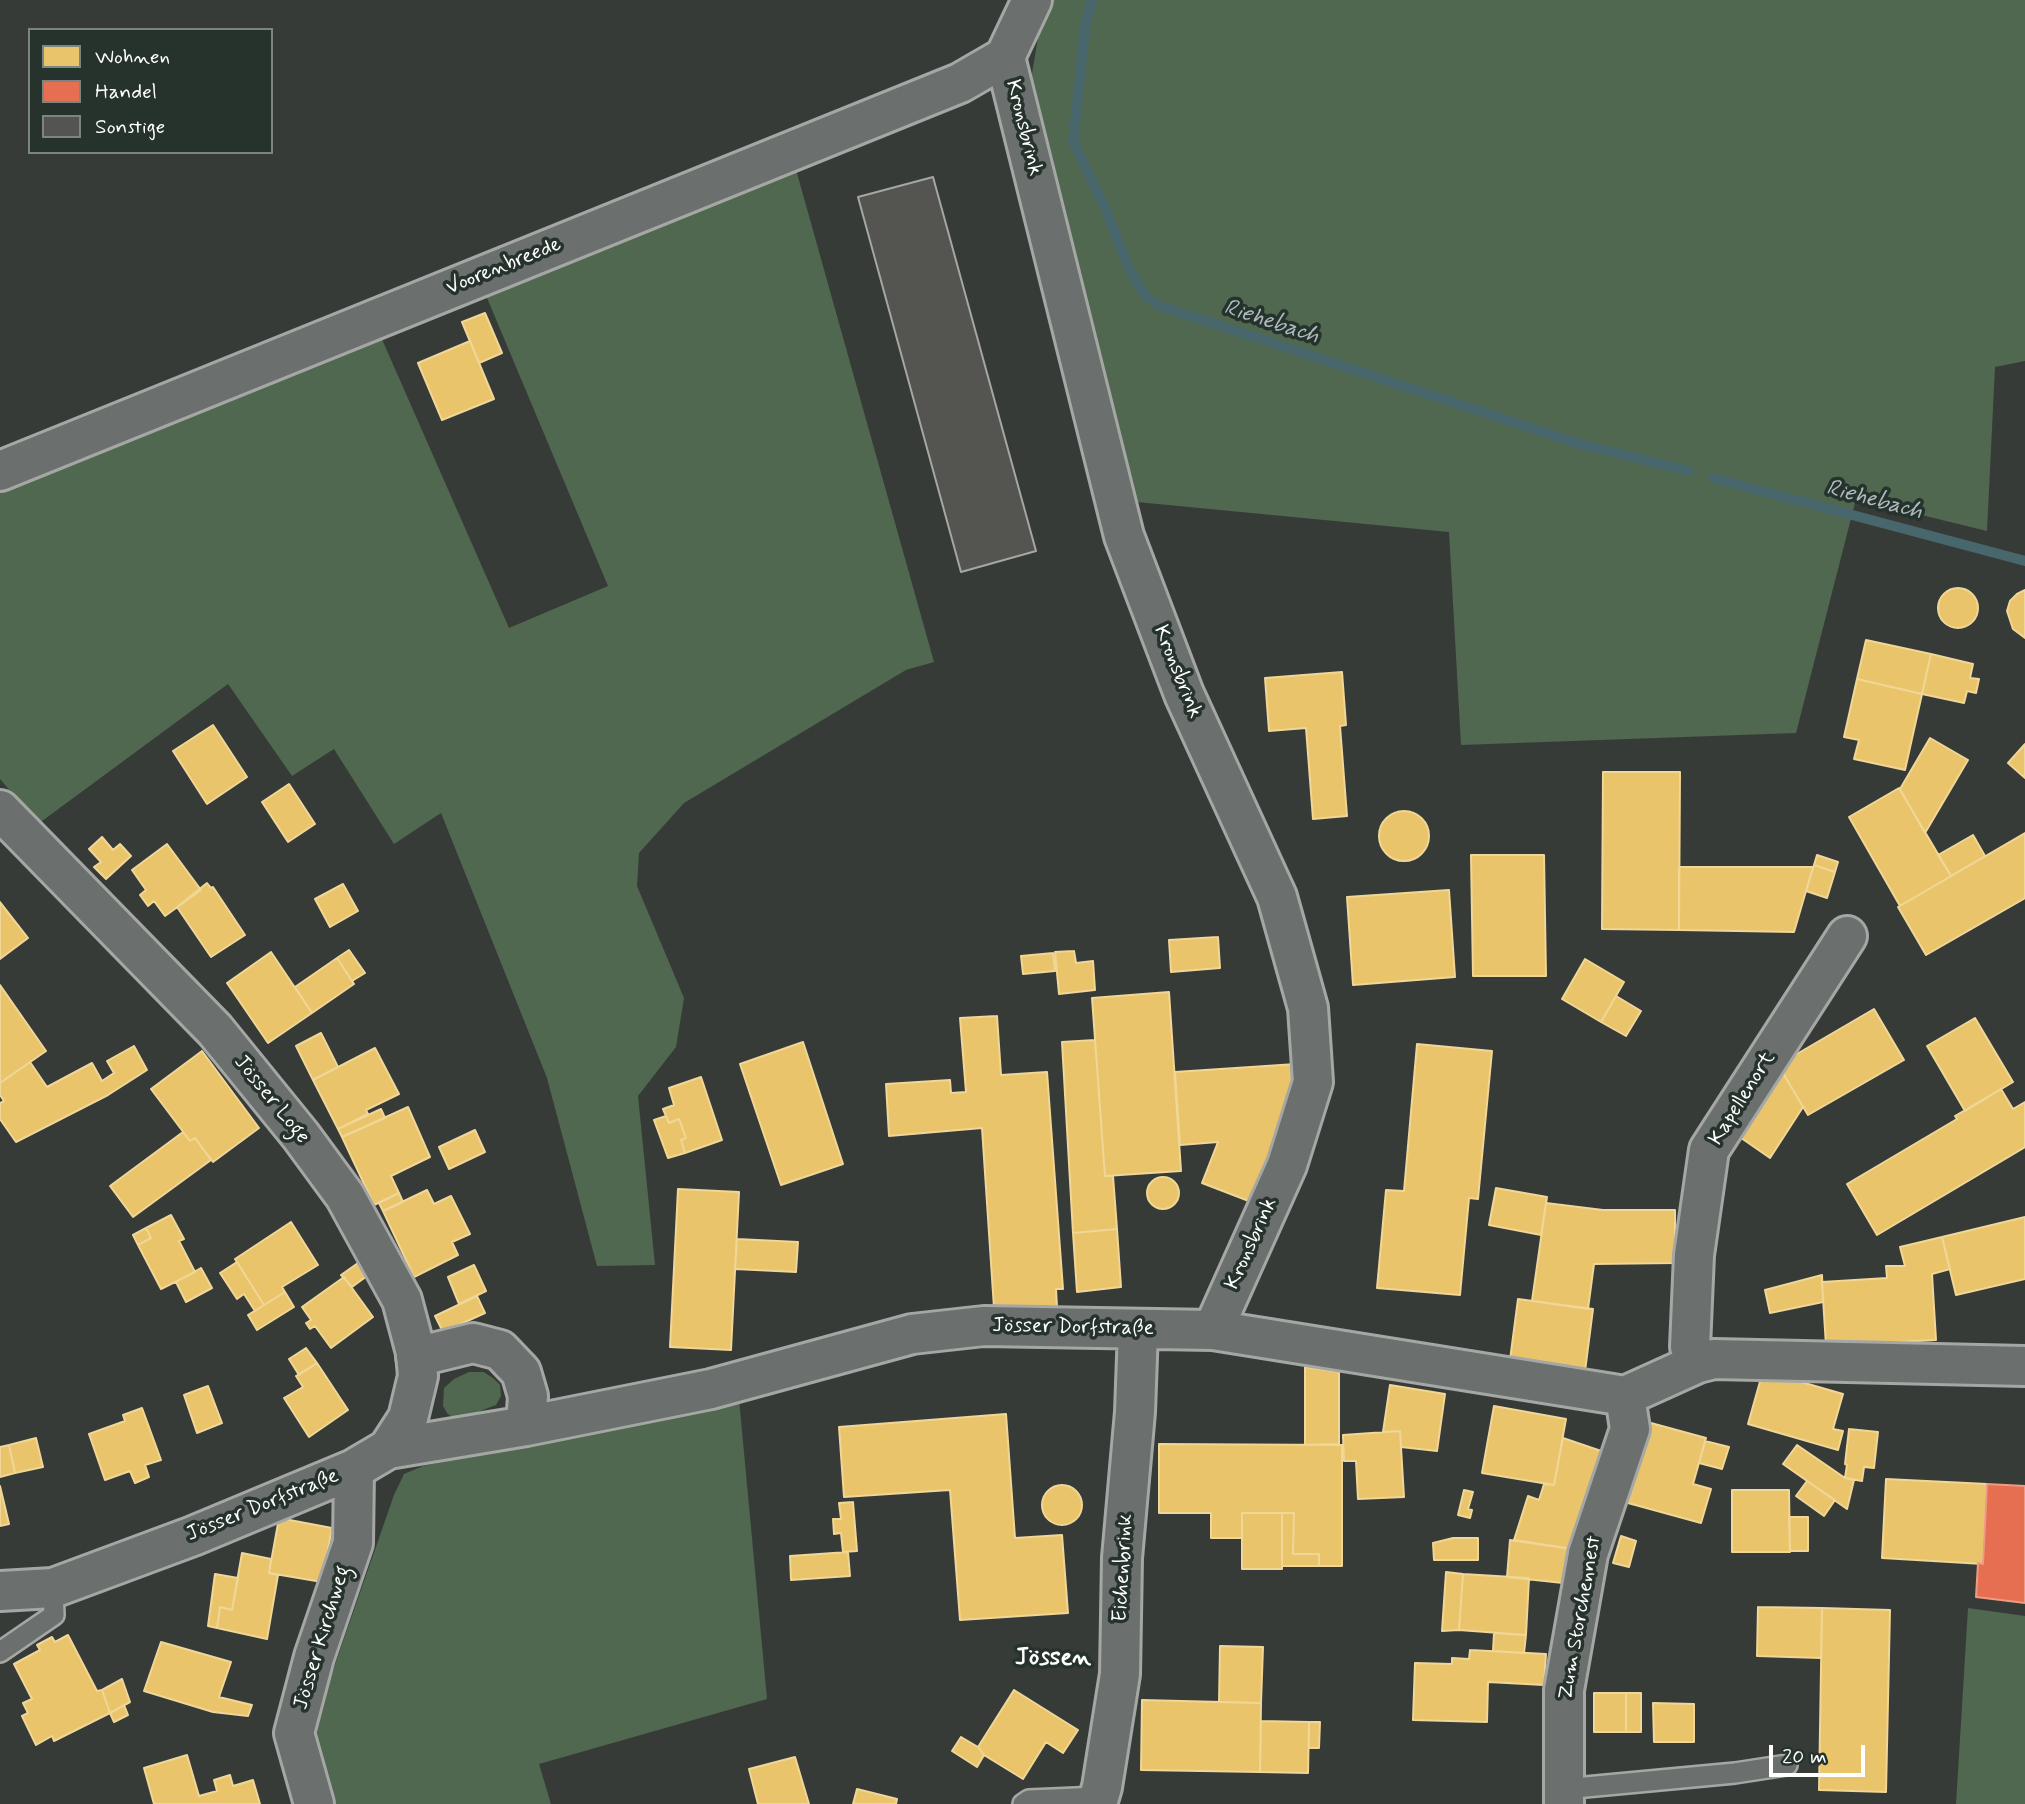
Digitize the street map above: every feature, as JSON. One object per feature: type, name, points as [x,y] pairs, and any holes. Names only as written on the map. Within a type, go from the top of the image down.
[{"type":"street","name":"Kronsbrink","points":[[1032,0],[1005,57],[1124,536],[1184,694],[1277,897],[1308,1008],[1313,1082],[1287,1165],[1213,1330]]},
{"type":"street","name":"Voorenbreede","points":[[0,471],[960,83],[1005,57]]},
{"type":"street","name":"Jösser Loge","points":[[0,810],[215,1030],[301,1136],[345,1196],[402,1300],[416,1357],[418,1376],[408,1418],[388,1449]]},
{"type":"street","name":"Kapellenort","points":[[1698,1363],[1690,1347],[1694,1268],[1709,1150],[1847,936]]},
{"type":"street","name":"Jösser Dorfstraße","points":[[0,1591],[53,1588],[193,1536],[355,1469],[388,1449],[526,1426],[711,1389],[912,1334],[984,1326],[1213,1330],[1625,1396]]},
{"type":"street","name":"Eichenbrink","points":[[1098,1800],[1120,1674],[1122,1558],[1135,1412],[1138,1329]]},
{"type":"street","points":[[416,1357],[473,1343],[500,1350],[521,1372],[528,1396],[526,1426]]},
{"type":"street","points":[[1625,1396],[1698,1363],[1714,1359],[2025,1366]]},
{"type":"street","name":"Zum Storchennest","points":[[1564,1796],[1564,1690],[1588,1554],[1629,1429],[1625,1396]]},
{"type":"street","name":"Jösser Kirchweg","points":[[314,1804],[294,1733],[314,1657],[353,1543],[355,1469]]},
{"type":"lane","points":[[0,1653],[54,1615],[53,1588]]},
{"type":"lane","points":[[1564,1796],[1787,1765]]},
{"type":"lane","points":[[1023,1804],[1029,1800],[1098,1800]]},
{"type":"green space","points":[[1047,0],[2025,0],[2025,361],[1995,367],[1987,531],[1856,499],[1796,733],[1461,745],[1449,532],[1116,500],[1027,104],[1043,7]]},
{"type":"green space","points":[[793,159],[934,662],[906,670],[684,803],[639,853],[637,886],[684,998],[676,1047],[638,1096],[655,1265],[597,1266],[547,1078],[441,813],[394,844],[334,749],[292,776],[228,684],[38,824],[0,779],[0,483],[377,328],[509,628],[608,586],[482,286]]},
{"type":"green space","points":[[469,1372],[484,1372],[494,1379],[500,1385],[501,1396],[496,1405],[475,1413],[452,1417],[443,1406],[444,1388],[454,1379]]},
{"type":"green space","points":[[739,1399],[767,1699],[539,1764],[551,1804],[331,1804],[314,1725],[394,1495],[404,1474],[423,1466]]},
{"type":"green space","points":[[1968,1608],[2025,1616],[2025,1804],[1956,1804]]},
{"type":"building: Wohnen","points":[[485,313],[502,353],[479,363],[462,322]]},
{"type":"building: Wohnen","points":[[470,341],[494,399],[442,420],[418,363]]},
{"type":"building: Wohnen","points":[[1958,588],[1972,594],[1978,608],[1972,622],[1958,628],[1944,622],[1938,608],[1944,594]]},
{"type":"building: Wohnen","points":[[2025,590],[2025,638],[2013,629],[2007,611],[2010,601]]},
{"type":"building: Wohnen","points":[[1866,640],[1931,654],[1922,694],[1857,679]]},
{"type":"building: Wohnen","points":[[1931,654],[1973,664],[1970,678],[1979,679],[1976,693],[1967,691],[1964,703],[1922,694]]},
{"type":"building: Wohnen","points":[[1342,672],[1346,725],[1340,726],[1347,816],[1313,819],[1306,728],[1269,731],[1265,678]]},
{"type":"building: Wohnen","points":[[1857,679],[1922,694],[1905,770],[1854,759],[1859,740],[1844,737]]},
{"type":"building: Wohnen","points":[[213,725],[247,777],[207,804],[173,751]]},
{"type":"building: Wohnen","points":[[1930,738],[1968,760],[1925,833],[1900,789]]},
{"type":"building: Wohnen","points":[[2025,744],[2025,778],[2008,763]]},
{"type":"building: Wohnen","points":[[1603,772],[1680,772],[1679,930],[1602,929]]},
{"type":"building: Wohnen","points":[[289,784],[315,824],[288,842],[262,802]]},
{"type":"building: Wohnen","points":[[1899,788],[1951,876],[1900,906],[1849,817]]},
{"type":"building: Wohnen","points":[[1404,811],[1422,818],[1429,836],[1422,854],[1404,861],[1386,854],[1379,836],[1386,818]]},
{"type":"building: Wohnen","points":[[2025,833],[2025,898],[1926,955],[1898,907]]},
{"type":"building: Wohnen","points":[[1973,835],[1985,856],[1951,876],[1938,855]]},
{"type":"building: Wohnen","points":[[102,837],[113,850],[120,844],[131,856],[106,879],[94,867],[101,862],[89,849]]},
{"type":"building: Wohnen","points":[[167,844],[201,890],[165,916],[154,901],[148,906],[140,895],[146,890],[132,870]]},
{"type":"building: Wohnen","points":[[1471,855],[1544,855],[1546,976],[1473,976]]},
{"type":"building: Wohnen","points":[[1817,855],[1838,862],[1835,872],[1814,865]]},
{"type":"building: Wohnen","points":[[1814,865],[1835,872],[1827,898],[1806,891]]},
{"type":"building: Wohnen","points":[[1679,867],[1813,867],[1794,932],[1679,930]]},
{"type":"building: Wohnen","points":[[207,883],[213,887],[245,935],[211,957],[177,907]]},
{"type":"building: Wohnen","points":[[343,884],[358,911],[330,927],[315,899]]},
{"type":"building: Wohnen","points":[[1449,890],[1455,977],[1353,985],[1347,897]]},
{"type":"building: Wohnen","points":[[0,902],[28,938],[0,959]]},
{"type":"building: Wohnen","points":[[1218,937],[1220,968],[1171,972],[1169,940]]},
{"type":"building: Wohnen","points":[[349,950],[365,973],[352,981],[337,958]]},
{"type":"building: Wohnen","points":[[1074,951],[1076,963],[1093,961],[1095,990],[1059,994],[1055,952]]},
{"type":"building: Wohnen","points":[[271,952],[312,1013],[268,1043],[227,983]]},
{"type":"building: Wohnen","points":[[1053,953],[1055,971],[1023,974],[1021,956]]},
{"type":"building: Wohnen","points":[[337,958],[354,984],[312,1013],[295,987]]},
{"type":"building: Wohnen","points":[[1585,959],[1624,982],[1601,1022],[1562,999]]},
{"type":"building: Wohnen","points":[[0,985],[46,1051],[0,1083]]},
{"type":"building: Wohnen","points":[[1169,992],[1181,1171],[1105,1176],[1092,998]]},
{"type":"building: Wohnen","points":[[1616,996],[1641,1011],[1626,1036],[1601,1022]]},
{"type":"building: Wohnen","points":[[1874,1009],[1904,1060],[1808,1115],[1778,1065]]},
{"type":"building: Wohnen","points":[[997,1016],[1001,1075],[1047,1072],[1063,1289],[1056,1289],[1057,1307],[994,1308],[982,1128],[889,1136],[886,1084],[950,1080],[951,1093],[966,1092],[960,1018]]},
{"type":"building: Wohnen","points":[[1975,1018],[2013,1082],[1965,1111],[1927,1046]]},
{"type":"building: Wohnen","points":[[321,1033],[338,1067],[313,1080],[296,1046]]},
{"type":"building: Wohnen","points":[[1095,1040],[1105,1176],[1113,1176],[1117,1229],[1073,1233],[1062,1042]]},
{"type":"building: Wohnen","points":[[803,1042],[843,1164],[781,1185],[740,1064]]},
{"type":"building: Wohnen","points":[[1417,1044],[1492,1051],[1478,1199],[1469,1198],[1460,1295],[1377,1288],[1386,1190],[1404,1191]]},
{"type":"building: Wohnen","points":[[134,1046],[147,1070],[108,1095],[16,1142],[0,1119],[0,1103],[4,1101],[0,1095],[0,1083],[30,1062],[47,1087],[92,1063],[102,1081],[114,1073],[107,1061]]},
{"type":"building: Wohnen","points":[[375,1048],[399,1094],[366,1110],[368,1114],[338,1129],[313,1080]]},
{"type":"building: Wohnen","points":[[202,1051],[259,1128],[213,1162],[195,1138],[190,1141],[151,1089]]},
{"type":"building: Wohnen","points":[[1296,1064],[1292,1100],[1254,1203],[1202,1183],[1218,1142],[1180,1145],[1175,1072]]},
{"type":"building: Wohnen","points":[[1779,1066],[1803,1107],[1770,1158],[1734,1133]]},
{"type":"building: Wohnen","points":[[701,1077],[722,1140],[685,1153],[681,1140],[686,1138],[679,1119],[669,1123],[663,1109],[674,1105],[669,1088]]},
{"type":"building: Wohnen","points":[[2001,1089],[2013,1109],[2025,1102],[2025,1147],[1877,1235],[1847,1184],[1957,1119],[1955,1116]]},
{"type":"building: Wohnen","points":[[408,1107],[430,1157],[391,1176],[399,1193],[374,1205],[342,1137]]},
{"type":"building: Wohnen","points":[[381,1109],[385,1118],[342,1137],[338,1129]]},
{"type":"building: Wohnen","points":[[666,1116],[669,1123],[679,1119],[686,1138],[681,1140],[685,1153],[668,1158],[654,1120]]},
{"type":"building: Wohnen","points":[[475,1130],[485,1152],[449,1169],[439,1147]]},
{"type":"building: Wohnen","points":[[183,1132],[190,1141],[195,1138],[211,1160],[133,1217],[110,1186]]},
{"type":"building: Wohnen","points":[[1163,1177],[1175,1181],[1179,1193],[1175,1205],[1163,1209],[1151,1205],[1147,1193],[1151,1181]]},
{"type":"building: Wohnen","points":[[1496,1188],[1547,1197],[1541,1235],[1489,1225]]},
{"type":"building: Wohnen","points":[[678,1189],[739,1192],[731,1350],[670,1347]]},
{"type":"building: Wohnen","points":[[427,1190],[434,1204],[451,1196],[470,1234],[452,1242],[458,1255],[414,1277],[383,1211]]},
{"type":"building: Wohnen","points":[[399,1193],[403,1202],[383,1211],[379,1203]]},
{"type":"building: Wohnen","points":[[1546,1203],[1603,1210],[1675,1210],[1675,1263],[1594,1264],[1588,1309],[1532,1301]]},
{"type":"building: Wohnen","points":[[171,1215],[184,1239],[179,1241],[195,1272],[161,1289],[138,1245],[151,1238],[146,1228]]},
{"type":"building: Wohnen","points":[[2025,1217],[2025,1279],[1956,1295],[1942,1237]]},
{"type":"building: Wohnen","points":[[291,1222],[318,1265],[282,1287],[285,1292],[264,1305],[235,1259]]},
{"type":"building: Wohnen","points":[[146,1228],[151,1238],[138,1245],[133,1235]]},
{"type":"building: Wohnen","points":[[1117,1229],[1121,1287],[1077,1292],[1073,1233]]},
{"type":"building: Wohnen","points":[[1942,1237],[1950,1269],[1932,1274],[1936,1340],[1826,1346],[1822,1282],[1887,1278],[1886,1266],[1905,1266],[1900,1247]]},
{"type":"building: Wohnen","points":[[737,1239],[798,1242],[796,1272],[735,1269]]},
{"type":"building: Wohnen","points":[[237,1262],[264,1305],[255,1311],[244,1294],[237,1299],[220,1273]]},
{"type":"building: Wohnen","points":[[358,1263],[367,1276],[352,1287],[341,1275]]},
{"type":"building: Wohnen","points":[[474,1265],[486,1291],[459,1304],[448,1277]]},
{"type":"building: Wohnen","points":[[201,1268],[212,1288],[186,1302],[176,1282]]},
{"type":"building: Wohnen","points":[[1822,1275],[1823,1302],[1770,1313],[1765,1290]]},
{"type":"building: Wohnen","points":[[344,1277],[373,1317],[331,1348],[315,1326],[310,1329],[306,1323],[311,1320],[302,1307]]},
{"type":"building: Wohnen","points":[[285,1292],[294,1307],[257,1330],[248,1315]]},
{"type":"building: Wohnen","points":[[477,1296],[485,1313],[443,1332],[435,1316]]},
{"type":"building: Wohnen","points":[[1518,1299],[1593,1309],[1585,1371],[1510,1360]]},
{"type":"building: Wohnen","points":[[306,1348],[317,1363],[299,1375],[289,1359]]},
{"type":"building: Wohnen","points":[[317,1363],[348,1410],[309,1437],[284,1398],[303,1387],[296,1376]]},
{"type":"building: Wohnen","points":[[1305,1367],[1339,1372],[1339,1444],[1305,1445]]},
{"type":"building: Wohnen","points":[[1763,1371],[1843,1394],[1833,1429],[1843,1431],[1838,1450],[1748,1424]]},
{"type":"building: Wohnen","points":[[1390,1385],[1445,1394],[1437,1451],[1401,1447],[1400,1431],[1383,1432]]},
{"type":"building: Wohnen","points":[[208,1386],[222,1423],[197,1433],[184,1395]]},
{"type":"building: Wohnen","points":[[1494,1406],[1566,1419],[1554,1485],[1482,1473]]},
{"type":"building: Wohnen","points":[[142,1408],[161,1460],[145,1465],[149,1477],[135,1483],[130,1471],[105,1480],[89,1434],[125,1421],[123,1415]]},
{"type":"building: Wohnen","points":[[1006,1414],[1015,1538],[1062,1535],[1068,1613],[960,1620],[950,1490],[844,1497],[839,1427]]},
{"type":"building: Wohnen","points":[[1651,1423],[1706,1438],[1693,1484],[1711,1489],[1701,1523],[1628,1503],[1638,1468],[1632,1467],[1635,1456],[1641,1458]]},
{"type":"building: Wohnen","points":[[1849,1429],[1878,1432],[1874,1468],[1864,1467],[1862,1481],[1845,1478]]},
{"type":"building: Wohnen","points":[[1400,1431],[1404,1497],[1358,1499],[1356,1461],[1344,1461],[1343,1435]]},
{"type":"building: Wohnen","points":[[36,1438],[43,1467],[15,1473],[9,1445]]},
{"type":"building: Wohnen","points":[[1563,1438],[1607,1453],[1573,1549],[1514,1540],[1528,1496],[1539,1500],[1544,1484],[1554,1485]]},
{"type":"building: Wohnen","points":[[1705,1441],[1729,1447],[1722,1469],[1699,1463]]},
{"type":"building: Wohnen","points":[[1159,1444],[1342,1445],[1342,1566],[1319,1566],[1319,1554],[1293,1554],[1294,1513],[1242,1513],[1242,1538],[1211,1538],[1211,1513],[1159,1513]]},
{"type":"building: Wohnen","points":[[9,1445],[15,1473],[0,1477],[0,1447]]},
{"type":"building: Wohnen","points":[[1797,1445],[1845,1478],[1854,1480],[1847,1509],[1783,1464]]},
{"type":"building: Wohnen","points":[[1886,1479],[1987,1484],[1983,1564],[1882,1558]]},
{"type":"building: Wohnen","points":[[1807,1481],[1835,1500],[1824,1516],[1796,1496]]},
{"type":"building: Wohnen","points":[[1062,1485],[1076,1491],[1082,1505],[1076,1519],[1062,1525],[1048,1519],[1042,1505],[1048,1491]]},
{"type":"building: Wohnen","points":[[0,1486],[9,1524],[0,1526]]},
{"type":"building: Wohnen","points":[[1464,1490],[1473,1492],[1468,1509],[1472,1510],[1470,1518],[1458,1515]]},
{"type":"building: Wohnen","points":[[1732,1490],[1789,1490],[1790,1552],[1732,1552]]},
{"type":"building: Wohnen","points":[[853,1502],[857,1551],[843,1552],[841,1533],[834,1534],[833,1519],[841,1519],[839,1503]]},
{"type":"building: Wohnen","points":[[1242,1513],[1282,1513],[1282,1569],[1242,1569]]},
{"type":"building: Wohnen","points":[[1282,1513],[1294,1513],[1293,1554],[1319,1554],[1319,1566],[1282,1566]]},
{"type":"building: Wohnen","points":[[1789,1517],[1808,1517],[1808,1551],[1790,1551]]},
{"type":"building: Wohnen","points":[[279,1518],[332,1528],[322,1582],[269,1573]]},
{"type":"building: Wohnen","points":[[1621,1536],[1636,1541],[1629,1567],[1613,1563]]},
{"type":"building: Wohnen","points":[[1453,1538],[1478,1538],[1478,1560],[1434,1560],[1433,1543]]},
{"type":"building: Wohnen","points":[[1510,1540],[1571,1549],[1563,1583],[1507,1577]]},
{"type":"building: Wohnen","points":[[848,1552],[850,1576],[791,1580],[790,1556]]},
{"type":"building: Wohnen","points":[[242,1553],[271,1559],[269,1573],[278,1575],[267,1639],[217,1628],[220,1607],[232,1610]]},
{"type":"building: Wohnen","points":[[1446,1572],[1463,1574],[1459,1630],[1442,1631]]},
{"type":"building: Wohnen","points":[[215,1574],[238,1578],[232,1610],[220,1607],[217,1628],[208,1626]]},
{"type":"building: Wohnen","points":[[1463,1574],[1529,1578],[1526,1635],[1459,1630]]},
{"type":"building: Wohnen","points":[[1758,1607],[1822,1608],[1821,1658],[1757,1656]]},
{"type":"building: Wohnen","points":[[1822,1608],[1890,1610],[1886,1792],[1819,1790]]},
{"type":"building: Wohnen","points":[[1494,1633],[1526,1635],[1524,1653],[1493,1651]]},
{"type":"building: Wohnen","points":[[68,1635],[97,1691],[102,1690],[110,1713],[54,1741],[52,1736],[36,1745],[22,1716],[28,1713],[23,1703],[32,1699],[14,1664],[40,1650],[37,1645],[52,1637],[55,1642]]},
{"type":"building: Wohnen","points":[[161,1642],[231,1662],[219,1697],[252,1705],[248,1716],[213,1712],[144,1691]]},
{"type":"building: Wohnen","points":[[1220,1646],[1263,1647],[1261,1703],[1219,1702]]},
{"type":"building: Wohnen","points":[[1470,1650],[1546,1654],[1544,1685],[1488,1682],[1487,1722],[1413,1720],[1415,1663],[1452,1664],[1452,1658],[1469,1659]]},
{"type":"building: Wohnen","points":[[122,1679],[130,1702],[110,1713],[102,1690]]},
{"type":"building: Wohnen","points":[[1014,1690],[1078,1730],[1063,1753],[1046,1742],[1023,1779],[984,1755],[978,1747]]},
{"type":"building: Wohnen","points":[[1594,1693],[1626,1693],[1626,1732],[1594,1732]]},
{"type":"building: Wohnen","points":[[1626,1693],[1641,1693],[1641,1732],[1626,1732]]},
{"type":"building: Wohnen","points":[[1142,1700],[1261,1703],[1260,1772],[1141,1770]]},
{"type":"building: Wohnen","points":[[1653,1703],[1694,1704],[1694,1742],[1654,1742]]},
{"type":"building: Wohnen","points":[[124,1705],[128,1715],[114,1722],[110,1713]]},
{"type":"building: Wohnen","points":[[1261,1721],[1309,1722],[1308,1773],[1260,1772]]},
{"type":"building: Wohnen","points":[[1309,1722],[1320,1722],[1319,1748],[1309,1748]]},
{"type":"building: Wohnen","points":[[961,1737],[978,1747],[984,1755],[977,1767],[952,1751]]},
{"type":"building: Wohnen","points":[[187,1755],[199,1796],[217,1791],[214,1780],[230,1775],[233,1786],[253,1780],[260,1804],[154,1804],[144,1768]]},
{"type":"building: Wohnen","points":[[795,1757],[809,1804],[758,1804],[749,1769]]},
{"type":"building: Wohnen","points":[[857,1789],[897,1799],[896,1804],[853,1804]]},
{"type":"building: Handel","points":[[1987,1484],[2025,1486],[2025,1603],[1976,1597],[1978,1563],[1983,1564]]},
{"type":"building: Sonstige","points":[[933,177],[1036,551],[961,572],[858,197]]},
{"type":"waterway","name":"Riehebach","points":[[1092,0],[1086,20],[1073,141],[1106,210],[1129,269],[1144,294],[1157,305],[1580,444],[1689,471]]},
{"type":"waterway","name":"Riehebach","points":[[1713,478],[2025,561]]},
{"type":"district","name":"Jössen","points":[[1053,1659]]}]
